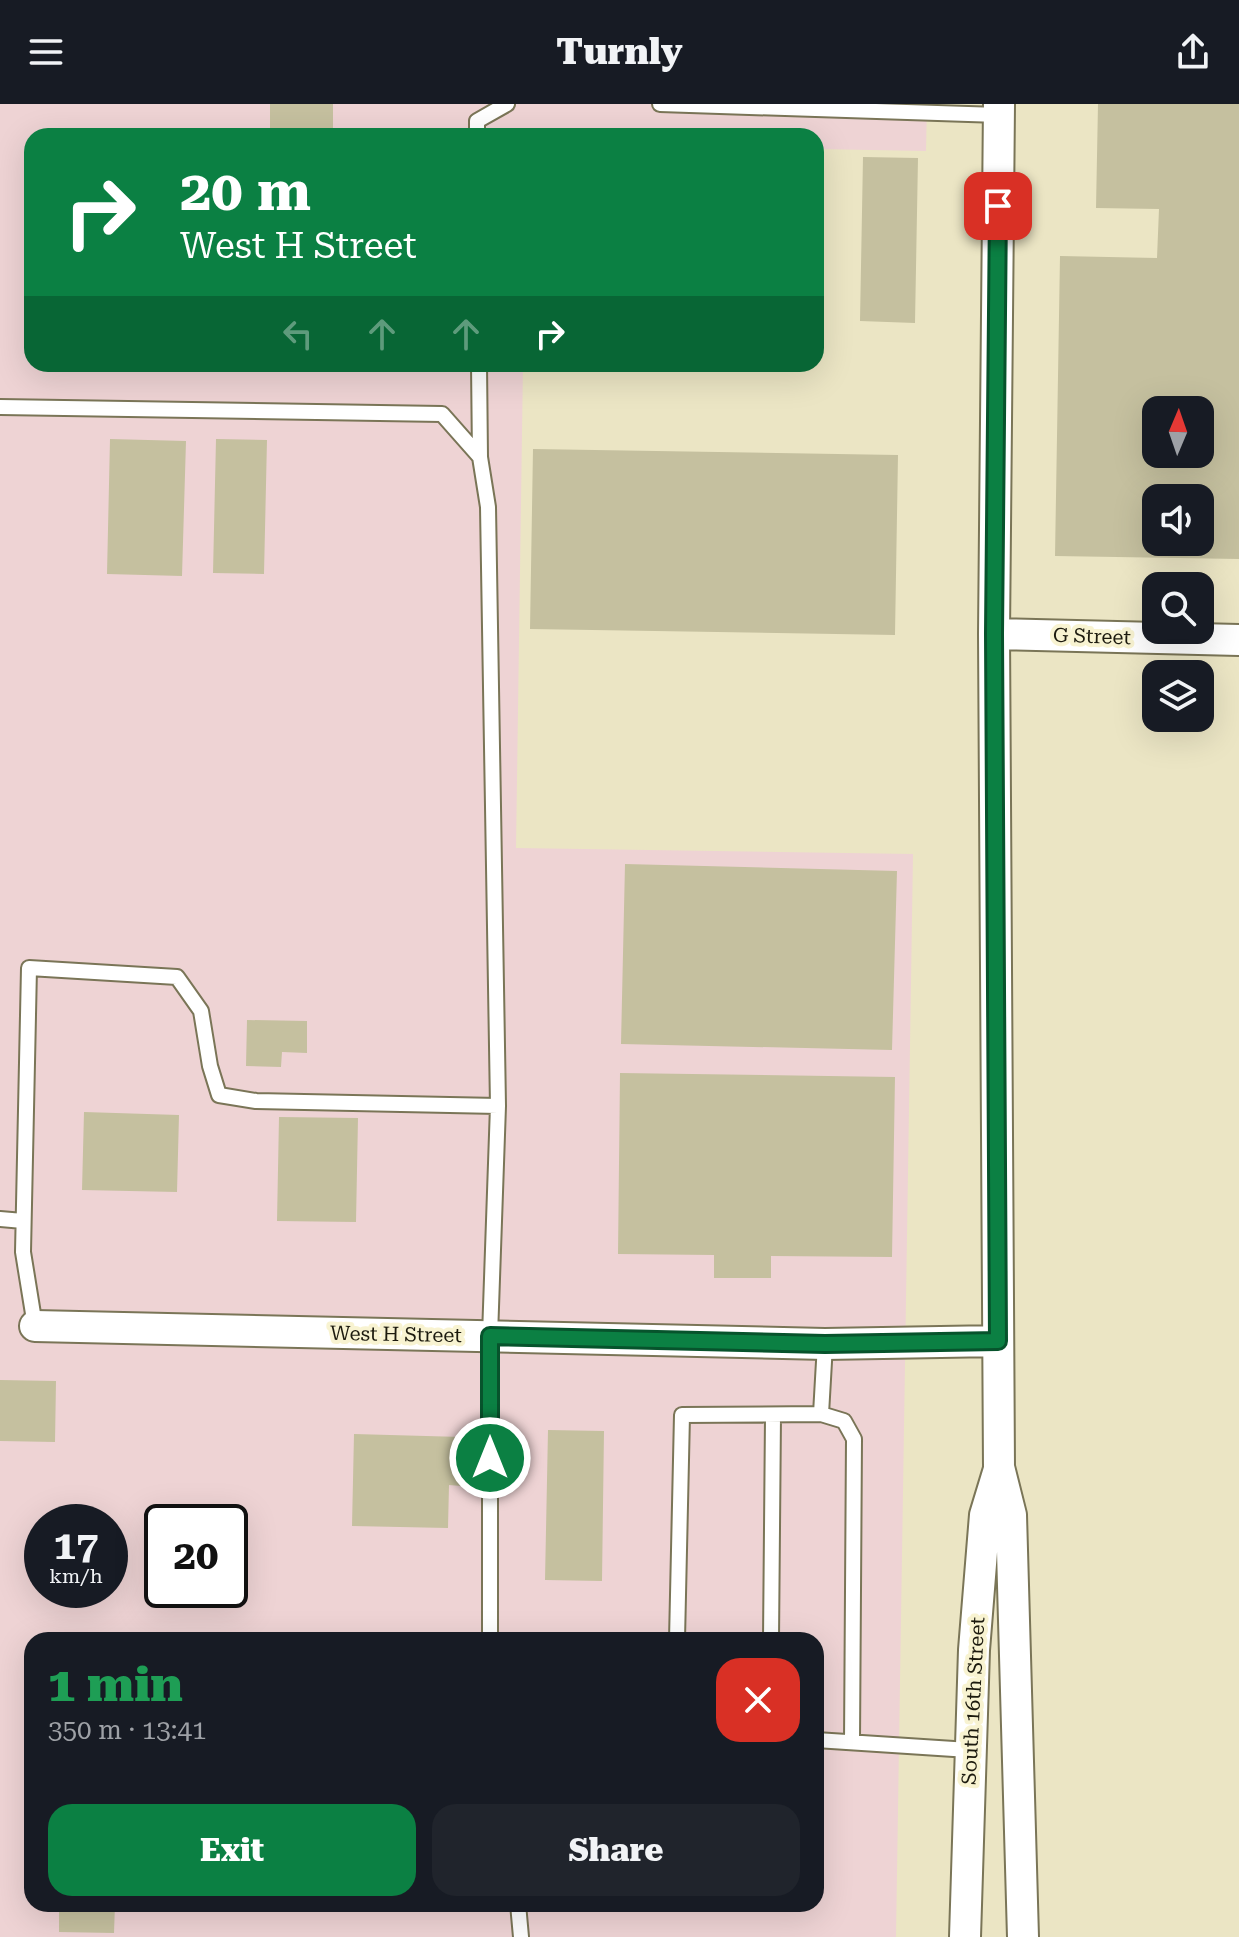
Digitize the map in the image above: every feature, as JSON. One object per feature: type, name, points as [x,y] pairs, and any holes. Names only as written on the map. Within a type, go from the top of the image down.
[{"type":"street","name":"South 16th Street","points":[[999,109],[994,634],[999,1467],[1011,1515],[1023,1937]]},
{"type":"street","name":"G Street","points":[[994,634],[1239,640]]},
{"type":"street","name":"West H Street","points":[[35,1326],[825,1344],[998,1341]]},
{"type":"street","name":"South 16th Street","points":[[965,1937],[969,1750],[985,1515],[999,1467]]},
{"type":"lane","points":[[477,128],[477,121],[507,104]]},
{"type":"lane","points":[[660,104],[999,109]]},
{"type":"lane","points":[[479,372],[480,457],[488,507],[498,1106],[490,1336],[490,1632]]},
{"type":"lane","points":[[0,407],[442,414],[480,457]]},
{"type":"lane","points":[[35,1326],[23,1252],[29,968],[177,977],[201,1011],[210,1066],[219,1095],[256,1101],[498,1106]]},
{"type":"lane","points":[[0,1219],[23,1221]]},
{"type":"lane","points":[[821,1414],[825,1344]]},
{"type":"lane","points":[[677,1632],[682,1415],[821,1414],[844,1421],[854,1439],[852,1742]]},
{"type":"lane","points":[[771,1632],[773,1416]]},
{"type":"lane","points":[[824,1740],[969,1750]]},
{"type":"lane","points":[[519,1912],[521,1937]]},
{"type":"shaded area","points":[[0,104],[927,104],[926,151],[824,149],[824,128],[24,128],[24,372],[523,372],[516,848],[913,854],[896,1937],[0,1937]]},
{"type":"building","points":[[270,104],[333,104],[333,128],[270,128]]},
{"type":"building","points":[[1098,104],[1239,104],[1239,559],[1055,556],[1060,256],[1157,258],[1159,209],[1096,208]]},
{"type":"building","points":[[863,157],[918,158],[915,323],[860,321]]},
{"type":"building","points":[[110,439],[186,441],[182,576],[107,574]]},
{"type":"building","points":[[216,439],[267,440],[264,574],[213,573]]},
{"type":"building","points":[[533,449],[898,455],[895,635],[530,629]]},
{"type":"building","points":[[625,864],[897,871],[892,1050],[621,1044]]},
{"type":"building","points":[[247,1020],[307,1021],[307,1053],[282,1052],[281,1067],[246,1066]]},
{"type":"building","points":[[620,1073],[895,1077],[892,1257],[771,1256],[771,1278],[714,1278],[714,1255],[618,1254]]},
{"type":"building","points":[[84,1112],[179,1115],[177,1192],[82,1190]]},
{"type":"building","points":[[279,1117],[358,1118],[356,1222],[277,1221]]},
{"type":"building","points":[[0,1380],[56,1381],[55,1442],[0,1441]]},
{"type":"building","points":[[548,1430],[604,1431],[602,1581],[545,1580]]},
{"type":"building","points":[[354,1434],[462,1437],[461,1486],[449,1485],[448,1528],[352,1526]]},
{"type":"building","points":[[59,1912],[115,1912],[114,1933],[59,1932]]},
{"type":"route","points":[[490,1458],[490,1336],[825,1344],[998,1341],[994,634],[998,206]]}]
